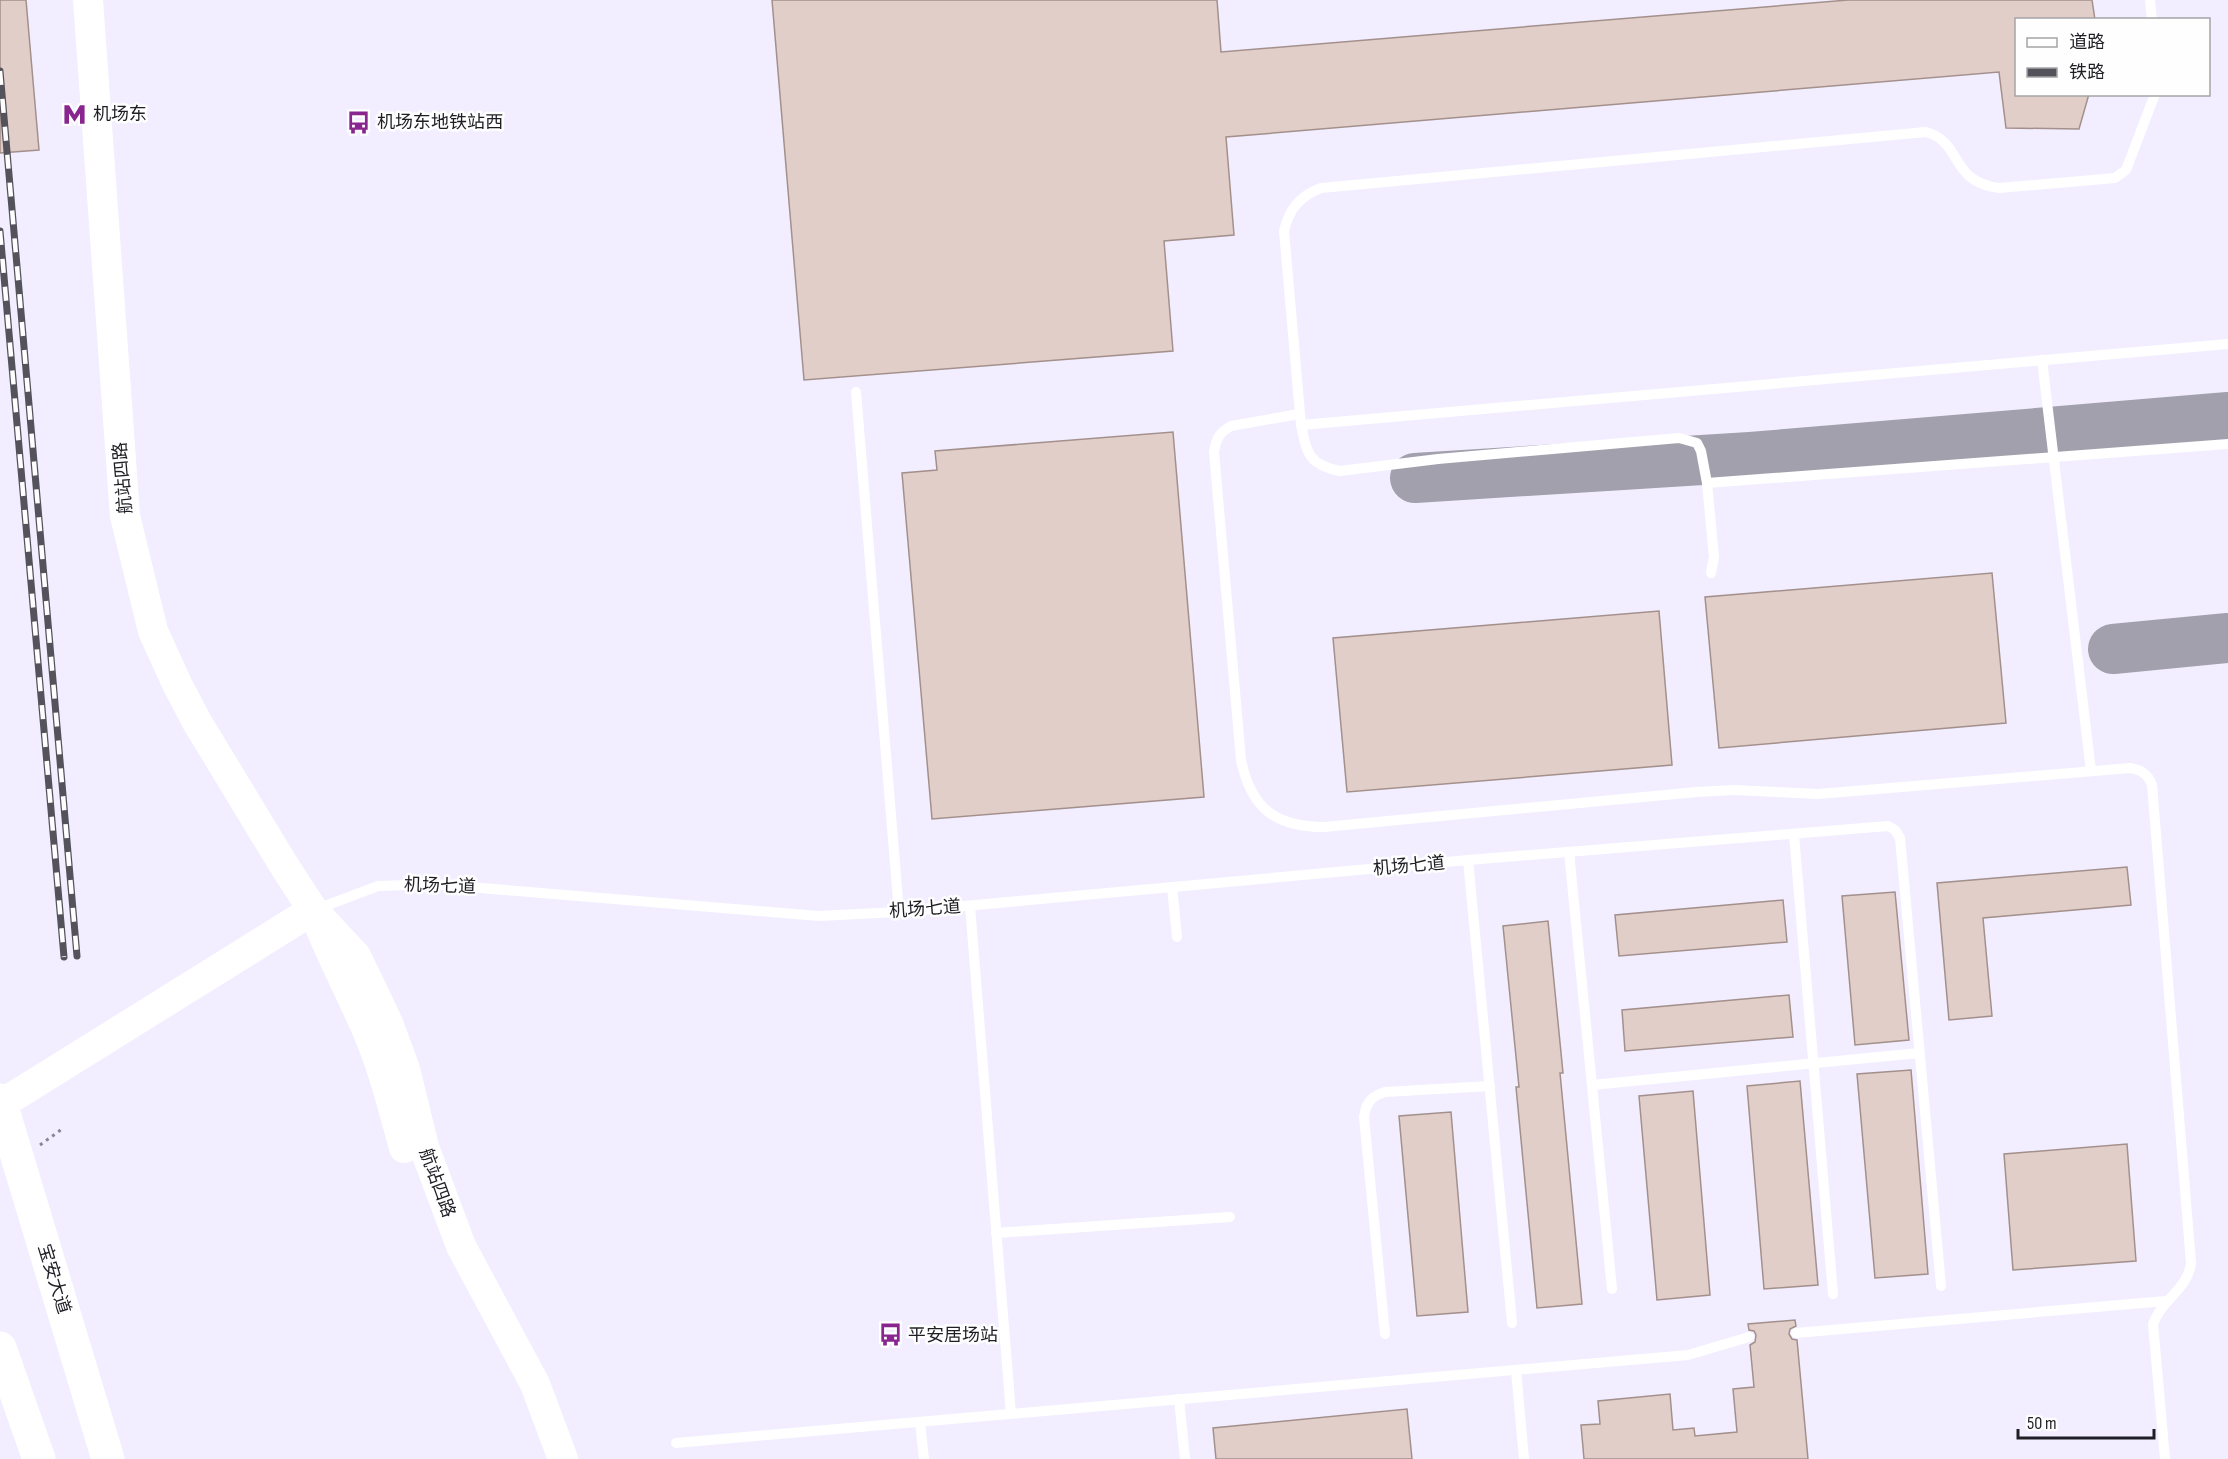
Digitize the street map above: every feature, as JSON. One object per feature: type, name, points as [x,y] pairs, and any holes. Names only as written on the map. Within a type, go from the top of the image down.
[{"type":"main road","name":"航站四路","points":[[88,0],[125,516],[153,632],[177,684],[285,867],[314,910],[356,956],[388,1023],[405,1069],[424,1147],[461,1246],[535,1384],[563,1459]]},
{"type":"main road","name":"航站四路","points":[[314,910],[336,966],[367,1029],[384,1077],[405,1152],[442,1251],[515,1389],[542,1459]]},
{"type":"main road","name":"机场七道","points":[[0,1103],[314,910]]},
{"type":"main road","name":"宝安大道","points":[[0,1103],[108,1459]]},
{"type":"main road","points":[[2,1355],[25,1459]]},
{"type":"main road","points":[[2,1355],[39,1459]]},
{"type":"lane","points":[[2150,0],[2152,18]]},
{"type":"lane","points":[[1711,573],[1714,557],[1707,483],[1701,451],[1697,443],[1679,438],[1438,459],[1340,471],[1324,468],[1313,461],[1306,449],[1299,414],[1284,231],[1294,206],[1311,191],[1333,187],[1926,132],[1944,140],[1969,177],[1989,186],[1999,188],[2115,178],[2126,170],[2155,96]]},
{"type":"lane","points":[[1301,425],[2228,344]]},
{"type":"lane","points":[[2042,360],[2091,771]]},
{"type":"lane","points":[[856,392],[899,912]]},
{"type":"lane","points":[[1299,414],[1231,426],[1221,432],[1216,440],[1214,452],[1244,778],[1251,794],[1275,817],[1308,827],[1324,827],[1697,792],[1734,790],[1818,794],[2137,769],[2149,777],[2152,786],[2192,1263],[2190,1274],[2184,1284],[2166,1301],[2153,1324],[2165,1459]]},
{"type":"lane","points":[[1707,483],[2228,444]]},
{"type":"lane","name":"机场七道","points":[[314,910],[378,886],[409,884],[548,892],[819,916],[899,912],[1468,860],[1794,836],[1888,826],[1895,830],[1900,838],[1919,1053]]},
{"type":"lane","points":[[1794,836],[1833,1294]]},
{"type":"lane","points":[[1569,852],[1612,1289]]},
{"type":"lane","points":[[1468,860],[1512,1323]]},
{"type":"lane","points":[[1172,887],[1177,937]]},
{"type":"lane","points":[[970,906],[1011,1414]]},
{"type":"lane","points":[[1592,1085],[1919,1053],[1941,1286]]},
{"type":"lane","points":[[1385,1334],[1364,1117],[1366,1107],[1373,1096],[1385,1092],[1490,1086]]},
{"type":"lane","points":[[996,1233],[1230,1217]]},
{"type":"lane","points":[[1796,1333],[2166,1301]]},
{"type":"lane","points":[[676,1443],[1688,1355],[1749,1337]]},
{"type":"lane","points":[[1516,1370],[1524,1459]]},
{"type":"lane","points":[[1179,1400],[1185,1459]]},
{"type":"lane","points":[[920,1422],[924,1459]]},
{"type":"building","points":[[0,0],[26,0],[39,150],[0,153]]},
{"type":"building","points":[[772,0],[1217,0],[1221,52],[1848,0],[2092,0],[2095,18],[2015,18],[2015,96],[2088,96],[2079,129],[2006,128],[1999,72],[1226,137],[1234,235],[1164,241],[1173,351],[804,380]]},
{"type":"building","points":[[1173,432],[1204,797],[932,819],[902,473],[937,470],[935,451]]},
{"type":"building","points":[[1992,573],[2006,723],[1719,748],[1705,597]]},
{"type":"building","points":[[1659,611],[1672,765],[1347,792],[1333,638]]},
{"type":"building","points":[[2127,867],[2131,905],[1983,918],[1992,1016],[1949,1020],[1937,883]]},
{"type":"building","points":[[1895,892],[1909,1040],[1855,1045],[1842,896]]},
{"type":"building","points":[[1783,900],[1787,942],[1619,956],[1615,915]]},
{"type":"building","points":[[1548,921],[1582,1304],[1537,1308],[1503,926]]},
{"type":"building","points":[[1789,995],[1793,1037],[1625,1051],[1622,1010]]},
{"type":"building","points":[[1911,1070],[1928,1274],[1875,1278],[1857,1074]]},
{"type":"building","points":[[1800,1081],[1818,1285],[1764,1289],[1747,1086]]},
{"type":"building","points":[[1693,1091],[1710,1295],[1657,1300],[1639,1096]]},
{"type":"building","points":[[1451,1112],[1468,1312],[1417,1316],[1399,1116]]},
{"type":"building","points":[[2127,1144],[2136,1261],[2013,1270],[2004,1154]]},
{"type":"building","points":[[1795,1320],[1796,1326],[1790,1329],[1789,1334],[1792,1339],[1797,1340],[1808,1459],[1584,1459],[1581,1425],[1600,1424],[1598,1401],[1670,1394],[1673,1430],[1694,1428],[1695,1436],[1737,1432],[1733,1389],[1754,1387],[1750,1345],[1755,1342],[1756,1335],[1754,1331],[1749,1330],[1748,1324]]},
{"type":"building","points":[[1407,1409],[1412,1459],[1216,1459],[1213,1428]]},
{"type":"taxiway","points":[[1415,478],[1750,457],[2228,417]]},
{"type":"taxiway","points":[[2113,649],[2228,638]]},
{"type":"railway","points":[[0,71],[77,956]]},
{"type":"railway","points":[[0,231],[64,957]]},
{"type":"place","name":"机场东","points":[[75,114]]},
{"type":"place","name":"机场东地铁站西","points":[[359,122]]},
{"type":"place","name":"平安居场站","points":[[890,1335]]}]
